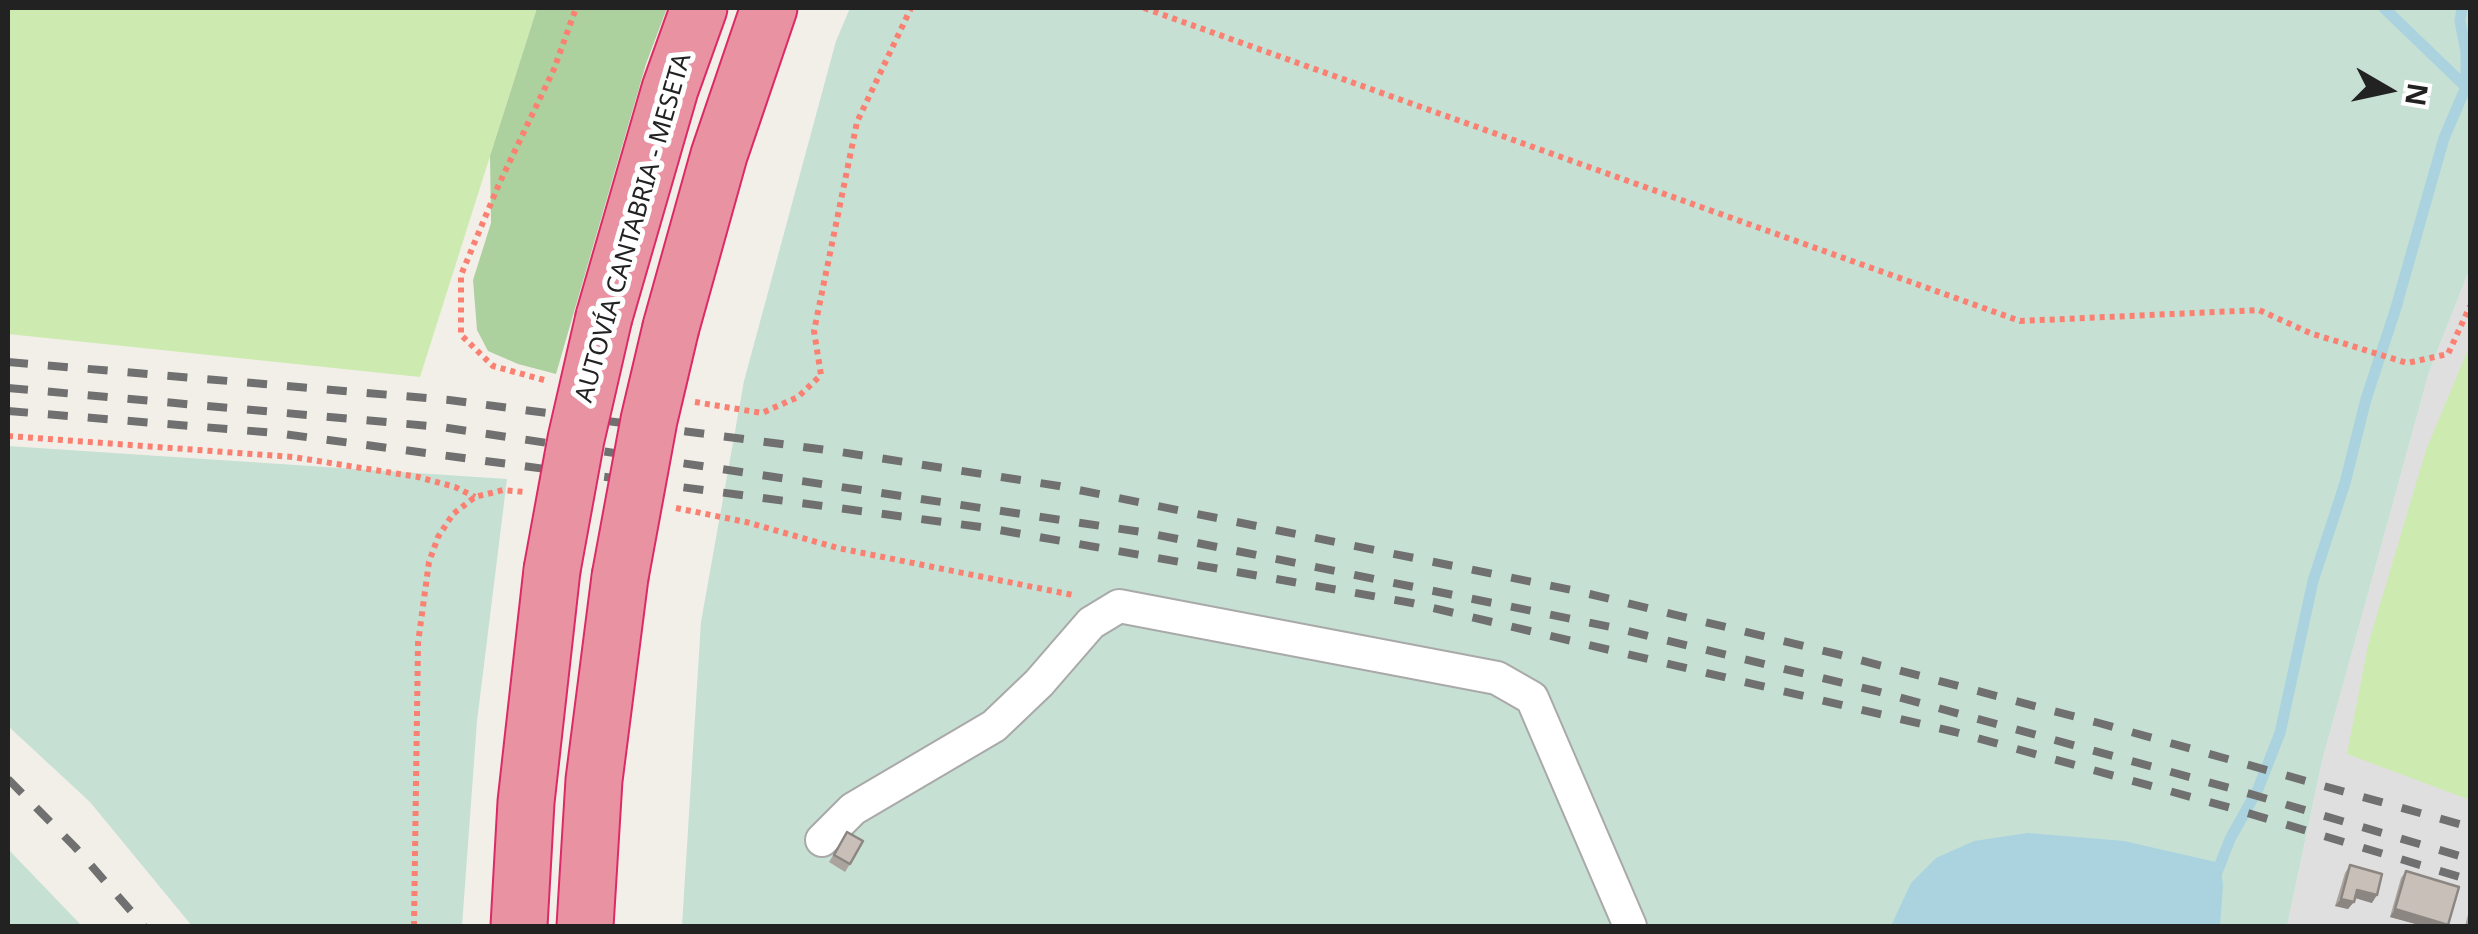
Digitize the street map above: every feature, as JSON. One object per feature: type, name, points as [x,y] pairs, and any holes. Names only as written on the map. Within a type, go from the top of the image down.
[{"type":"highway","name":"AUTOVÍA CANTABRIA - MESETA","points":[[520,926],[526,802],[552,570],[576,439],[604,317],[670,88],[699,8]]},
{"type":"highway","points":[[585,926],[594,780],[620,577],[649,420],[719,155],[769,8]]},
{"type":"street","points":[[822,840],[854,809],[994,726],[1040,682],[1091,622],[1118,606],[1497,678],[1532,698],[1630,926]]},
{"type":"path","points":[[1144,8],[2020,321],[2259,310],[2356,348],[2407,363],[2448,354],[2470,306]]},
{"type":"path","points":[[8,436],[293,457],[418,477],[475,497]]},
{"type":"shaded area","points":[[2470,268],[2470,926],[2287,926],[2322,761],[2429,372]]},
{"type":"green space","points":[[8,8],[537,8],[420,377],[8,334]]},
{"type":"green space","points":[[537,8],[667,8],[646,64],[556,374],[488,351],[477,330],[473,280],[491,223],[490,156]]},
{"type":"green space","points":[[850,8],[2470,8],[2470,268],[2429,372],[2322,761],[2287,926],[682,926],[701,622],[744,381],[836,41]]},
{"type":"green space","points":[[2470,345],[2470,800],[2347,754],[2368,645],[2426,450]]},
{"type":"green space","points":[[8,446],[507,479],[477,721],[462,926],[192,926],[90,802],[8,726]]},
{"type":"green space","points":[[8,849],[82,926],[8,926]]},
{"type":"water","points":[[2028,833],[2124,841],[2220,863],[2220,926],[1891,926],[1911,883],[1936,858],[1974,841]]},
{"type":"building","points":[[847,832],[863,841],[850,864],[834,855]]},
{"type":"building","points":[[2350,865],[2382,874],[2377,895],[2357,890],[2354,902],[2341,899]]},
{"type":"building","points":[[2406,871],[2459,887],[2448,925],[2395,909]]},
{"type":"waterway","points":[[2384,8],[2466,87]]},
{"type":"waterway","points":[[2216,875],[2280,733],[2313,581],[2444,138],[2466,87],[2462,8]]},
{"type":"railway","points":[[8,362],[449,400],[834,451],[1059,486],[1577,591],[2099,723],[2470,827]]},
{"type":"railway","points":[[8,388],[441,427],[1148,533],[1611,627],[1876,691],[2470,859]]},
{"type":"railway","points":[[8,411],[276,433],[988,528],[1412,603],[1955,732],[2231,808],[2470,880]]},
{"type":"railway","points":[[8,779],[75,847],[144,926]]}]
